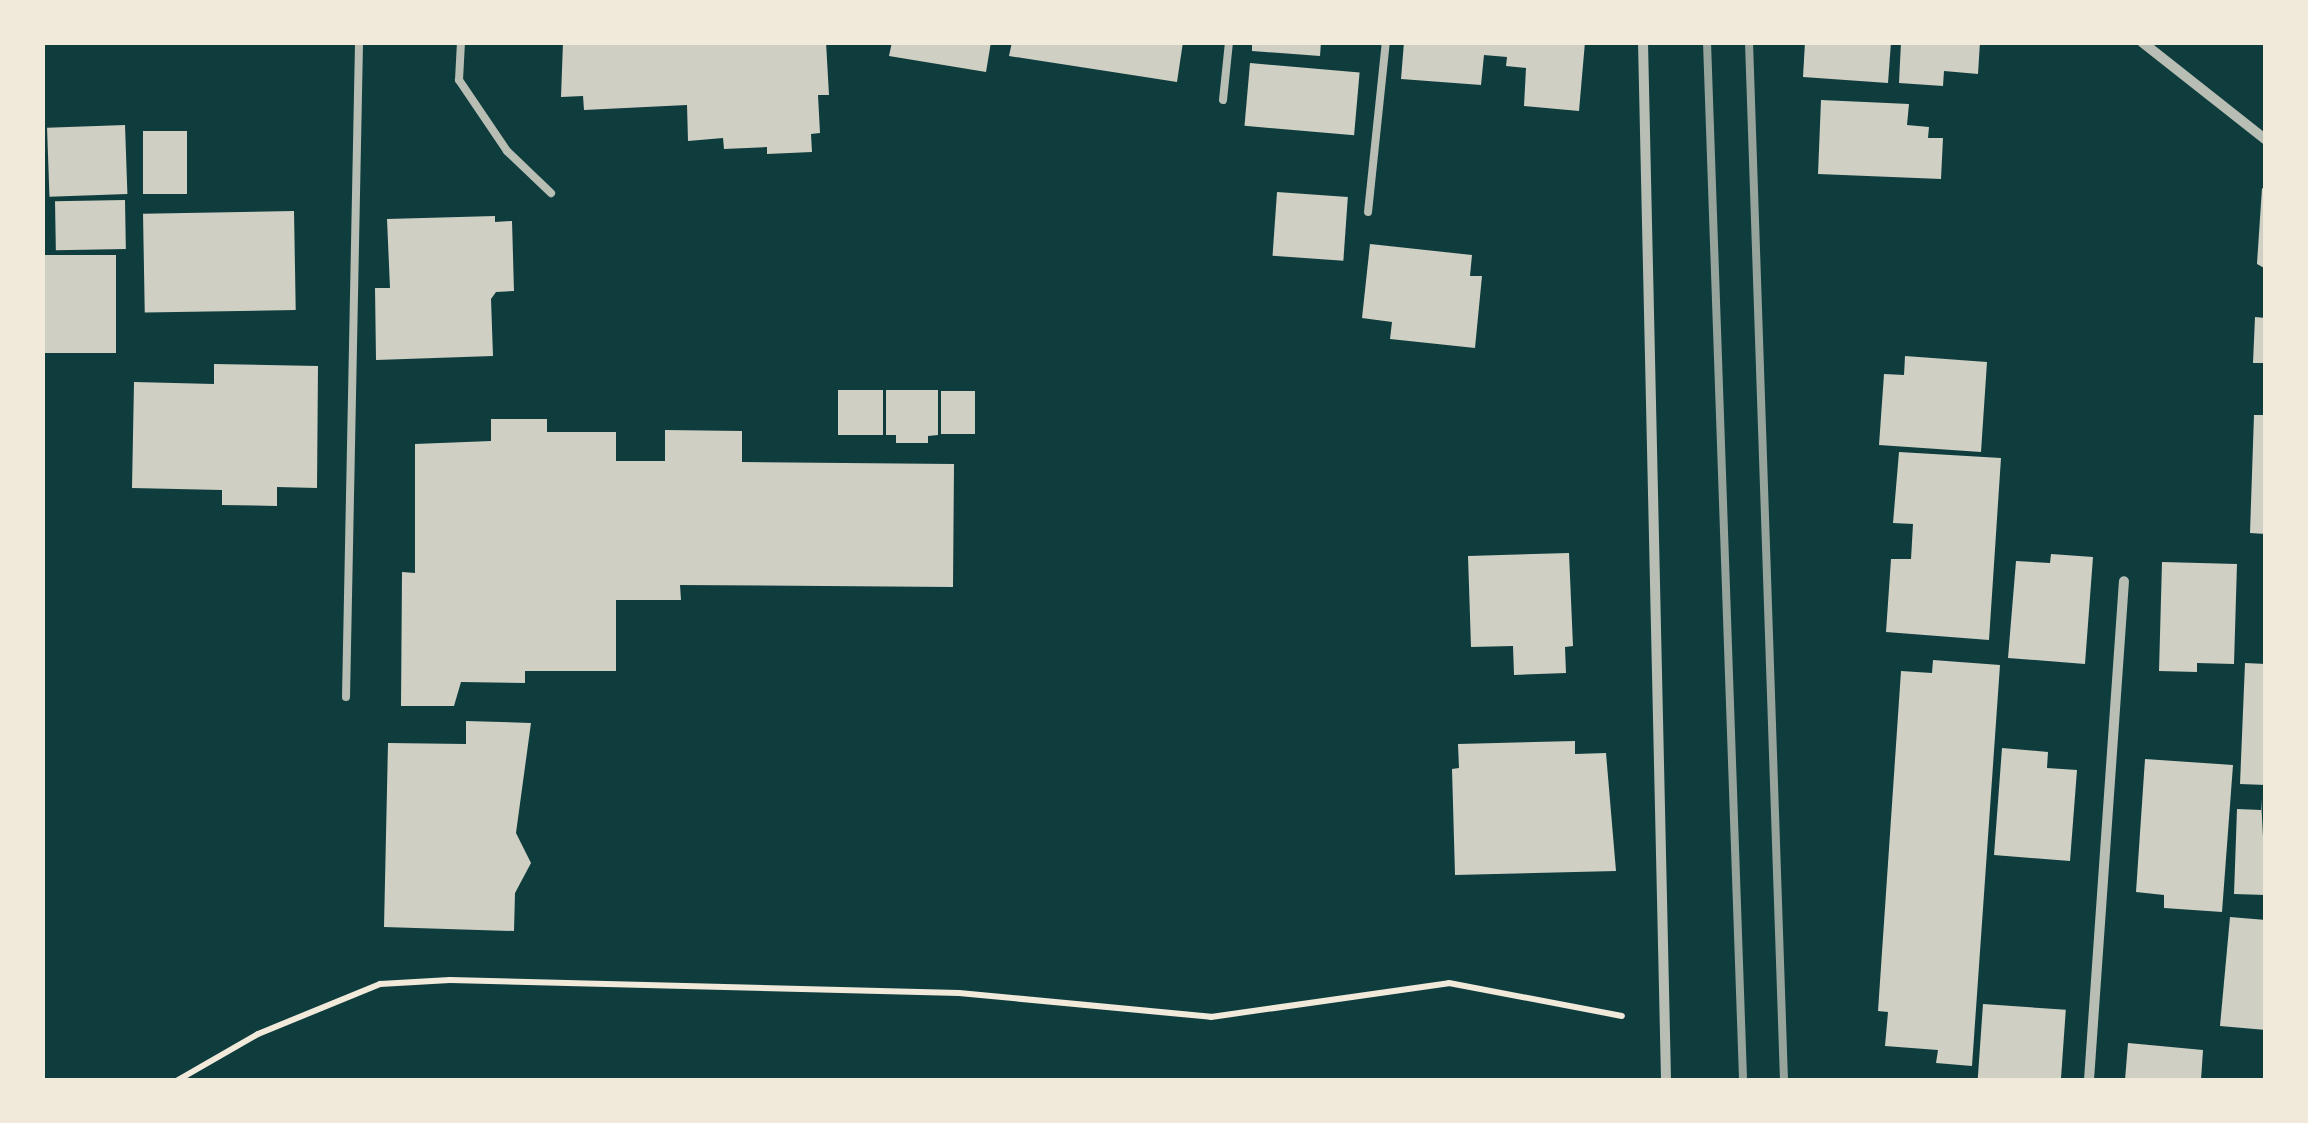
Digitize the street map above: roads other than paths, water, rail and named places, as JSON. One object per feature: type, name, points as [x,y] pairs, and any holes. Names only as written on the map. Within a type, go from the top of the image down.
[{"type":"street","points":[[1642,42],[1666,1080]]},
{"type":"street","points":[[2142,42],[2266,140]]},
{"type":"street","points":[[2089,1080],[2124,581]]},
{"type":"lane","points":[[346,697],[360,42]]},
{"type":"lane","points":[[461,42],[459,80],[507,151],[551,193]]},
{"type":"lane","points":[[1224,100],[1229,42]]},
{"type":"lane","points":[[1368,212],[1386,42]]},
{"type":"railway","points":[[1707,42],[1743,1080]]},
{"type":"railway","points":[[1749,42],[1784,1080]]}]
